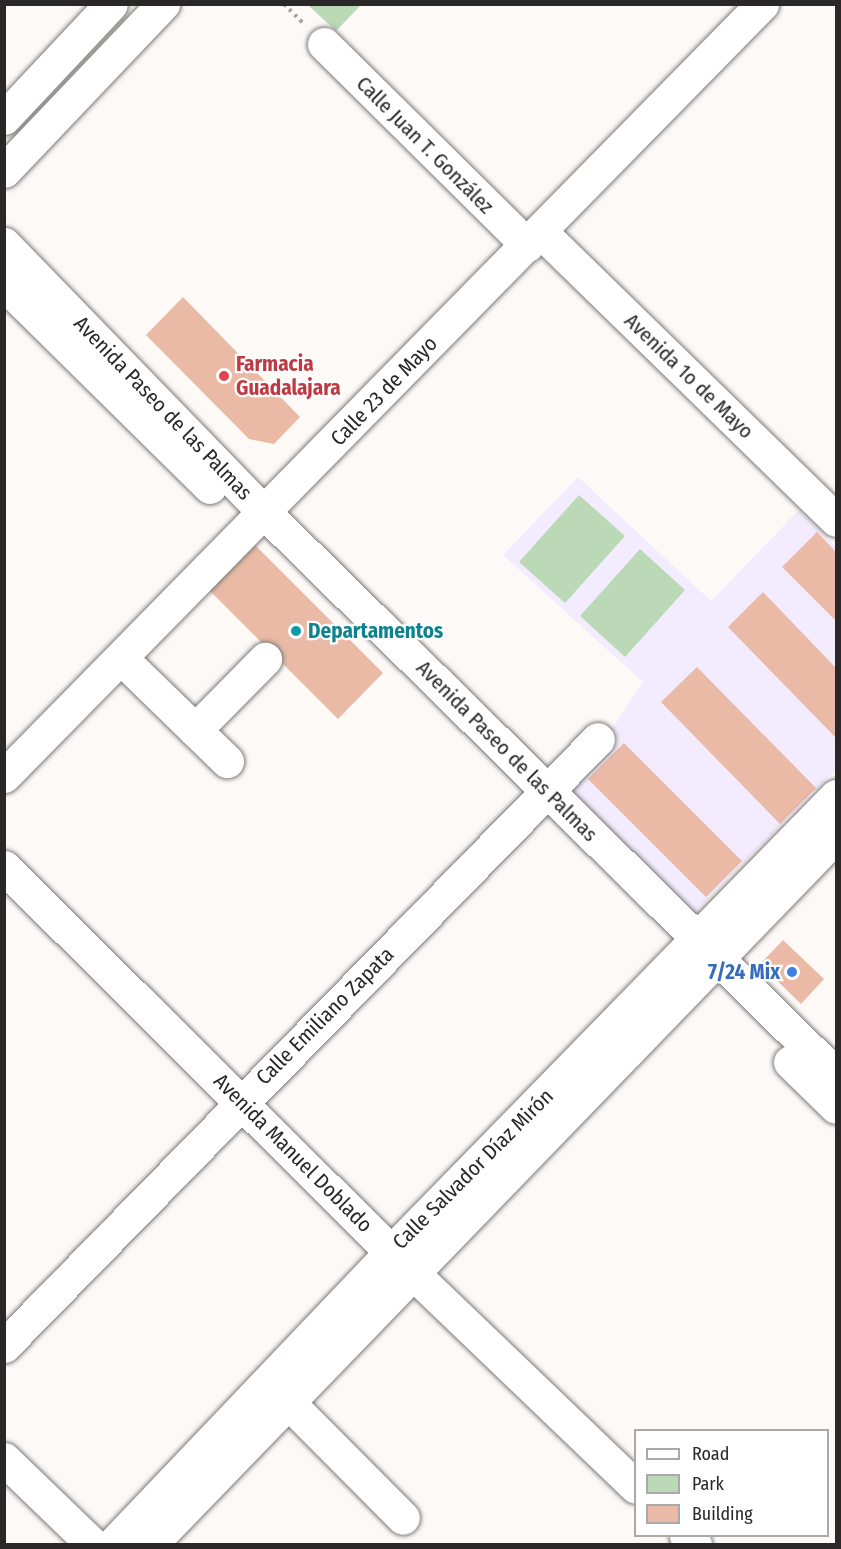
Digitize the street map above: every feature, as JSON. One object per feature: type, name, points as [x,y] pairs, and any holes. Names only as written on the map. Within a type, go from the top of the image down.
[{"type":"street","points":[[4,118],[111,4]]},
{"type":"street","points":[[4,171],[163,4]]},
{"type":"street","name":"Calle 23 de Mayo","points":[[4,776],[534,239],[762,4]]},
{"type":"street","name":"Calle Juan T. González","points":[[324,44],[534,239]]},
{"type":"street","name":"Avenida 1o de Mayo","points":[[534,239],[834,511]]},
{"type":"street","name":"Avenida Paseo de las Palmas","points":[[4,244],[258,520]]},
{"type":"street","name":"Avenida Paseo de las Palmas","points":[[4,284],[258,520],[701,957],[837,1075]]},
{"type":"street","points":[[121,658],[227,761]]},
{"type":"street","points":[[195,730],[265,659]]},
{"type":"street","name":"Calle Emiliano Zapata","points":[[4,1346],[242,1100],[541,801],[598,739]]},
{"type":"street","name":"Calle Salvador Díaz Mirón","points":[[701,957],[837,796]]},
{"type":"street","name":"Calle Salvador Díaz Mirón","points":[[113,1545],[401,1262],[701,957],[837,836]]},
{"type":"street","name":"Avenida Manuel Doblado","points":[[4,867],[242,1100],[401,1262],[634,1485]]},
{"type":"street","name":"Avenida Paseo de las Palmas","points":[[701,957],[837,1107]]},
{"type":"street","name":"Calle Salvador Díaz Mirón","points":[[151,1545],[288,1402],[401,1262]]},
{"type":"street","points":[[288,1402],[404,1518]]},
{"type":"street","points":[[4,1459],[92,1545]]},
{"type":"shaded area","points":[[578,477],[711,601],[799,510],[836,547],[836,769],[688,919],[566,797],[619,741],[610,731],[643,682],[503,555]]},
{"type":"green space","points":[[308,5],[361,5],[336,31]]},
{"type":"green space","points":[[579,495],[625,536],[565,603],[519,562]]},
{"type":"green space","points":[[640,549],[685,590],[625,657],[580,616]]},
{"type":"building","name":"Farmacia Guadalajara","points":[[183,297],[300,417],[274,444],[249,439],[146,335]]},
{"type":"building","points":[[817,532],[836,552],[836,621],[782,567]]},
{"type":"building","name":"Departamentos","points":[[254,544],[383,673],[338,719],[209,590]]},
{"type":"building","points":[[763,592],[836,668],[836,738],[728,627]]},
{"type":"building","points":[[697,667],[816,788],[780,824],[661,702]]},
{"type":"building","points":[[624,743],[742,861],[706,897],[588,779]]},
{"type":"building","name":"7/24 Mix","points":[[783,940],[824,979],[801,1004],[760,964]]},
{"type":"place","name":"Farmacia Guadalajara","points":[[224,376]]},
{"type":"place","name":"Departamentos","points":[[296,631]]},
{"type":"place","name":"7/24 Mix","points":[[792,972]]}]
